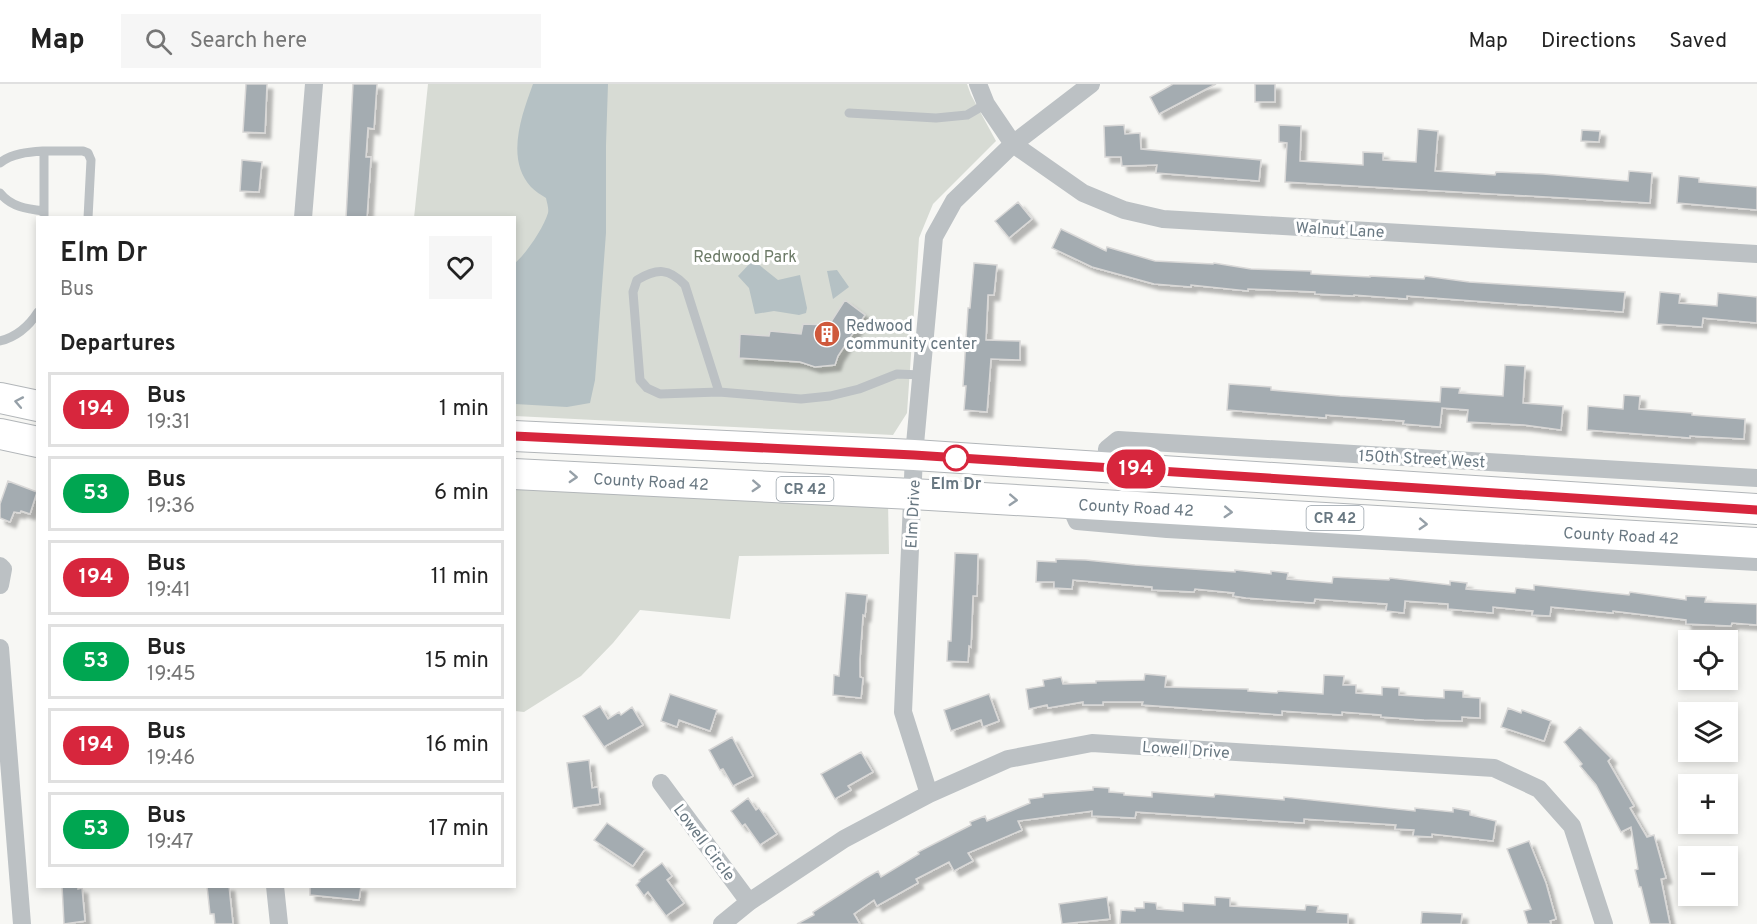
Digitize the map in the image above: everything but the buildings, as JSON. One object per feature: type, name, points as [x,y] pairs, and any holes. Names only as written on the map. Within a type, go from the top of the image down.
[{"type":"highway","points":[[0,398],[36,406]]},
{"type":"highway","points":[[0,434],[36,442]]},
{"type":"highway","name":"County Road 42","points":[[516,436],[914,455],[1757,510]]},
{"type":"highway","name":"County Road 42","points":[[516,474],[912,494],[1757,543]]},
{"type":"street","points":[[303,216],[314,84]]},
{"type":"street","name":"Walnut Lane","points":[[978,84],[986,104],[1013,144],[1083,193],[1124,210],[1163,219],[1757,254]]},
{"type":"street","name":"Elm Drive","points":[[930,794],[903,712],[914,455],[934,237],[954,201],[1013,144],[1090,84]]},
{"type":"street","name":"150th Street West","points":[[1106,467],[1107,449],[1118,440],[1757,478]]},
{"type":"street","points":[[1069,503],[1077,521],[1167,530],[1757,562]]},
{"type":"street","points":[[0,566],[3,569],[0,585]]},
{"type":"street","points":[[0,654],[9,874],[22,924]]},
{"type":"street","name":"Lowell Drive","points":[[722,924],[750,902],[843,839],[930,794],[1008,759],[1092,743],[1494,768],[1539,789],[1572,826],[1604,924]]},
{"type":"street","name":"Lowell Circle","points":[[661,783],[750,902]]},
{"type":"street","points":[[275,888],[279,924]]},
{"type":"lane","points":[[849,113],[936,118],[967,115],[986,104]]},
{"type":"lane","points":[[0,193],[17,206],[44,214],[44,151]]},
{"type":"lane","points":[[0,163],[18,155],[44,151],[83,151],[90,155],[88,216]]},
{"type":"lane","points":[[719,392],[685,285],[678,277],[665,271],[648,273],[637,280],[633,292],[640,381],[647,388],[660,394],[719,392],[801,399],[830,396],[859,389],[897,374],[921,375]]},
{"type":"lane","points":[[0,341],[27,327],[36,315]]},
{"type":"green space","name":"Redwood Park","points":[[428,84],[967,84],[996,141],[933,204],[919,238],[907,413],[893,435],[516,416],[516,216],[414,216]]},
{"type":"green space","points":[[516,487],[888,501],[889,554],[739,556],[730,619],[640,610],[613,643],[581,676],[524,712],[516,711]]},
{"type":"shaded area","points":[[533,84],[608,84],[606,233],[595,380],[590,403],[567,407],[516,404],[516,262],[534,240],[548,211],[546,198],[531,187],[523,176],[519,163],[518,136]]},
{"type":"shaded area","points":[[753,260],[778,280],[800,275],[806,313],[799,315],[774,311],[755,314],[749,288],[738,276]]},
{"type":"shaded area","points":[[837,270],[849,287],[833,299],[827,271]]},
{"type":"bus line","name":"194","points":[[516,436],[914,455],[1757,510]]},
{"type":"place","name":"Redwood community center","points":[[827,334]]},
{"type":"place","name":"Elm Dr","points":[[956,458]]}]
